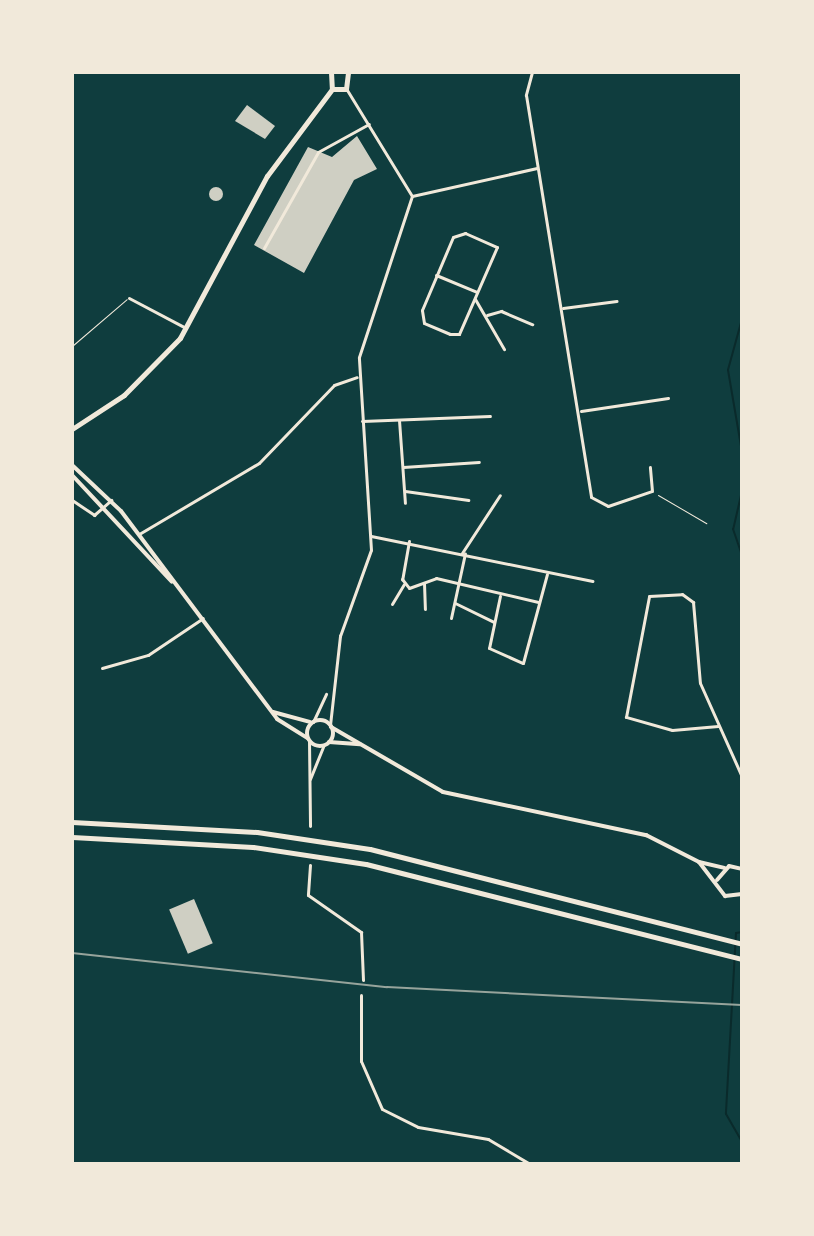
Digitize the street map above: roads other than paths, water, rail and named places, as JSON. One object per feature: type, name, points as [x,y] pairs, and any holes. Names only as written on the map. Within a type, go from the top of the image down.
[{"type":"main road","points":[[72,429],[124,395],[187,329],[267,176],[332,89],[331,72]]},
{"type":"main road","points":[[332,89],[346,89],[348,72]]},
{"type":"main road","points":[[72,465],[139,534],[177,586]]},
{"type":"main road","points":[[72,475],[109,503],[203,618],[271,711],[309,740],[363,744]]},
{"type":"main road","points":[[271,711],[330,726],[443,792],[646,835],[699,862],[724,868],[741,868]]},
{"type":"main road","points":[[309,740],[313,722]]},
{"type":"main road","points":[[326,743],[330,726]]},
{"type":"main road","points":[[72,822],[257,832],[370,849],[742,944]]},
{"type":"main road","points":[[72,837],[253,847],[366,864],[742,959]]},
{"type":"main road","points":[[699,862],[725,896],[742,895]]},
{"type":"main road","points":[[717,882],[724,868]]},
{"type":"street","points":[[532,72],[525,86],[537,168],[595,502],[608,506],[652,491],[650,467]]},
{"type":"street","points":[[313,722],[328,690],[371,536],[358,377],[412,196],[346,89]]},
{"type":"street","points":[[264,248],[318,152],[369,124]]},
{"type":"street","points":[[412,196],[537,168]]},
{"type":"street","points":[[465,233],[497,247],[478,292],[459,334],[424,323],[436,275],[453,237],[465,233]]},
{"type":"street","points":[[436,275],[478,292]]},
{"type":"street","points":[[129,298],[187,329]]},
{"type":"street","points":[[475,299],[504,349]]},
{"type":"street","points":[[563,308],[617,301]]},
{"type":"street","points":[[487,316],[501,311],[532,324]]},
{"type":"street","points":[[139,534],[259,463],[334,385],[358,377]]},
{"type":"street","points":[[580,411],[668,398]]},
{"type":"street","points":[[362,421],[490,416]]},
{"type":"street","points":[[399,420],[405,503]]},
{"type":"street","points":[[402,467],[479,462]]},
{"type":"street","points":[[404,490],[468,500]]},
{"type":"street","points":[[451,618],[455,583],[464,553],[500,495]]},
{"type":"street","points":[[72,500],[94,515],[109,503]]},
{"type":"street","points":[[371,536],[409,541],[592,581]]},
{"type":"street","points":[[392,604],[404,584],[409,541]]},
{"type":"street","points":[[500,596],[489,648],[523,663],[548,572]]},
{"type":"street","points":[[424,583],[425,609]]},
{"type":"street","points":[[404,584],[455,583],[500,596],[539,602]]},
{"type":"street","points":[[718,726],[672,730],[626,717],[649,596],[691,599],[700,683],[742,777]]},
{"type":"street","points":[[454,603],[494,622]]},
{"type":"street","points":[[102,668],[148,655],[203,618]]},
{"type":"street","points":[[328,690],[330,726]]},
{"type":"street","points":[[309,740],[310,826]]},
{"type":"street","points":[[310,779],[326,743]]},
{"type":"street","points":[[741,868],[742,861]]},
{"type":"street","points":[[310,865],[308,895],[342,912],[361,932],[363,980]]},
{"type":"street","points":[[361,995],[361,1061],[382,1109],[418,1127],[488,1139],[530,1164]]},
{"type":"lane","points":[[72,346],[129,298]]},
{"type":"waterway","points":[[742,319],[728,370],[742,452]]},
{"type":"waterway","points":[[742,491],[733,529],[742,555]]},
{"type":"waterway","points":[[742,932],[736,933],[726,1114],[742,1142]]},
{"type":"railway","points":[[72,953],[387,987],[742,1005]]}]
